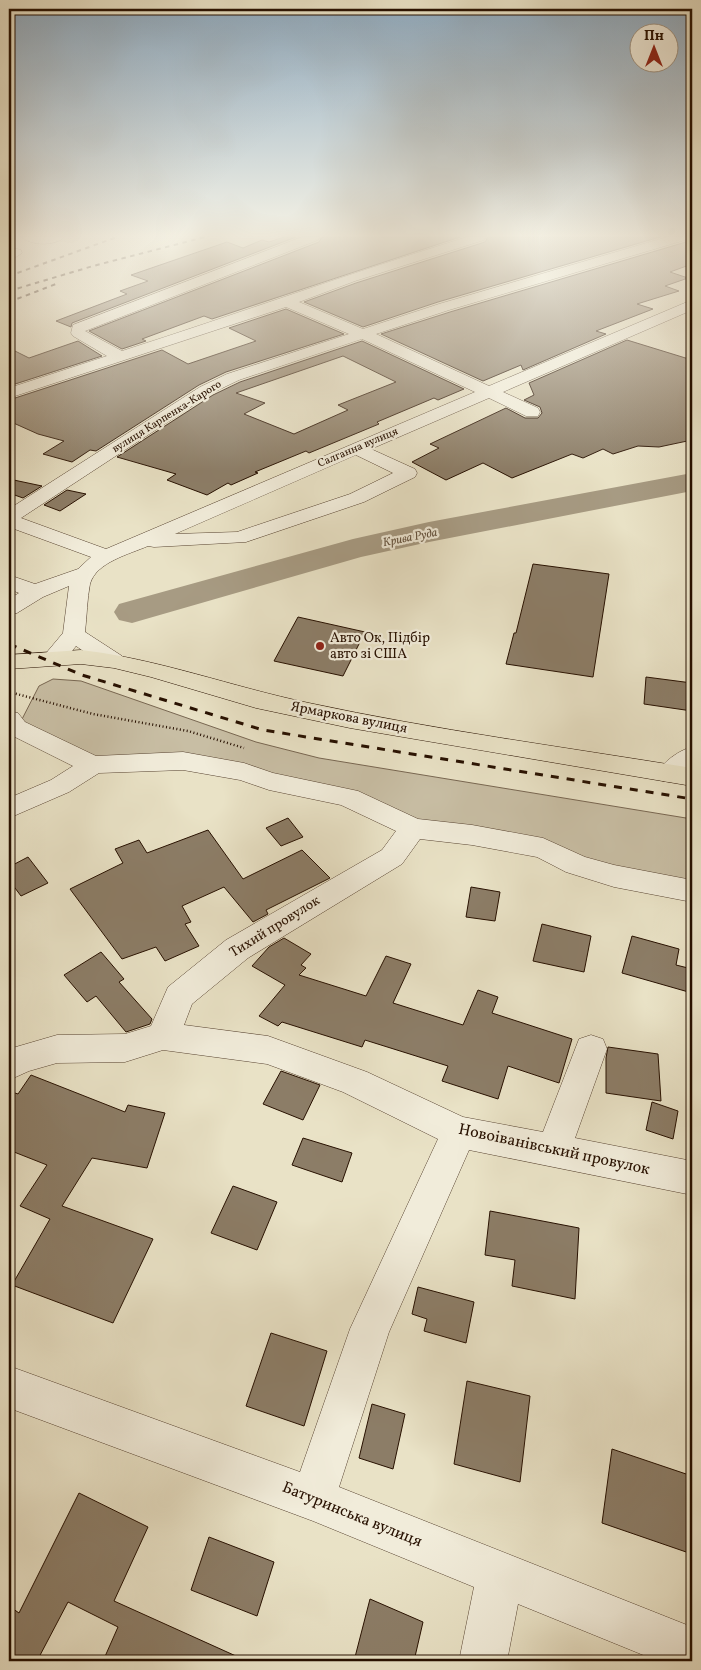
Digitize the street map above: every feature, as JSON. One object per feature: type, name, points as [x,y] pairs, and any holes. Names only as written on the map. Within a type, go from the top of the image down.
[{"type":"main road","name":"Ярмаркова вулиця","points":[[14,661],[81,657],[114,661],[157,671],[256,700],[350,720],[680,775]]},
{"type":"street","points":[[112,315],[78,328],[78,333],[119,356]]},
{"type":"street","points":[[9,393],[247,315]]},
{"type":"street","points":[[318,315],[532,412]]},
{"type":"street","name":"вулиця Карпенка-Карого","points":[[9,518],[206,390],[261,366],[421,315]]},
{"type":"street","name":"Салганна вулиця","points":[[9,608],[35,592],[85,573],[91,566],[106,556],[667,315]]},
{"type":"street","points":[[138,542],[239,538],[357,498],[389,484],[408,473],[357,449]]},
{"type":"street","points":[[9,518],[106,556]]},
{"type":"street","points":[[54,658],[74,634],[80,583],[85,573]]},
{"type":"street","points":[[9,580],[35,592]]},
{"type":"street","points":[[74,634],[114,661]]},
{"type":"street","points":[[9,718],[16,728],[93,765],[183,762],[244,772],[269,781],[349,798],[413,828],[472,835],[543,848],[576,865],[614,876],[692,892]]},
{"type":"street","points":[[680,775],[692,755]]},
{"type":"street","points":[[9,809],[60,786],[93,765]]},
{"type":"street","name":"Тихий провулок","points":[[164,1036],[179,996],[237,949],[392,857],[413,828]]},
{"type":"street","points":[[9,1066],[20,1059],[57,1049],[125,1048],[164,1036]]},
{"type":"street","name":"Новоіванівський провулок","points":[[164,1036],[268,1050],[355,1082],[459,1132],[692,1178]]},
{"type":"street","points":[[553,1151],[591,1049]]},
{"type":"street","points":[[313,1499],[370,1329],[459,1132]]},
{"type":"street","name":"Батуринська вулиця","points":[[9,1386],[313,1499],[692,1651]]},
{"type":"street","points":[[483,1661],[500,1574]]},
{"type":"shaded area","points":[[53,679],[81,681],[256,742],[319,758],[692,819],[692,888],[615,873],[416,824],[241,768],[91,761],[19,725],[39,686]]},
{"type":"building","points":[[72,315],[93,315],[72,323],[71,327],[56,321]]},
{"type":"building","points":[[131,315],[224,315],[212,319],[204,316],[142,339],[146,341],[122,349],[89,331]]},
{"type":"building","points":[[268,315],[300,315],[344,334],[226,372],[199,385],[96,451],[90,450],[72,462],[43,454],[64,441],[38,434],[9,421],[9,400],[162,350],[188,364],[256,341],[229,328]]},
{"type":"building","points":[[335,315],[399,315],[363,327]]},
{"type":"building","points":[[441,315],[638,315],[596,331],[606,334],[523,370],[521,365],[483,381],[381,334]]},
{"type":"building","points":[[627,340],[692,360],[692,440],[659,447],[638,446],[613,454],[603,449],[583,458],[572,454],[512,478],[483,463],[446,480],[412,462],[439,448],[430,444],[506,408],[525,418],[538,418],[542,413],[540,407],[524,400],[534,395],[529,383]]},
{"type":"building","points":[[78,341],[102,356],[9,386],[9,348],[29,358]]},
{"type":"building","points":[[362,341],[464,389],[438,400],[434,398],[377,422],[379,424],[309,453],[306,451],[255,472],[258,473],[231,485],[228,483],[207,495],[167,480],[176,474],[117,457],[213,395],[240,382]],"holes":[[[343,356],[396,382],[338,405],[348,410],[294,434],[244,414],[265,403],[236,393]]]},
{"type":"building","points":[[9,479],[42,486],[23,498],[9,493]]},
{"type":"building","points":[[67,490],[86,494],[60,511],[44,505]]},
{"type":"building","points":[[533,564],[609,574],[593,677],[506,664],[514,633],[516,633]]},
{"type":"building","name":"Авто Ок, Підбір авто зі США","points":[[298,617],[365,632],[343,676],[274,661]]},
{"type":"building","points":[[646,677],[692,683],[692,711],[644,704]]},
{"type":"building","points":[[288,818],[303,837],[281,846],[266,828]]},
{"type":"building","points":[[208,830],[243,879],[302,850],[330,878],[266,910],[268,914],[253,922],[224,887],[182,906],[191,922],[185,924],[199,946],[165,961],[156,947],[122,959],[70,889],[123,863],[115,849],[139,840],[147,853]]},
{"type":"building","points":[[28,857],[48,883],[21,896],[9,880],[9,867]]},
{"type":"building","points":[[471,887],[500,892],[495,921],[466,917]]},
{"type":"building","points":[[542,924],[591,936],[584,972],[533,961]]},
{"type":"building","points":[[632,936],[679,949],[676,965],[692,969],[692,993],[622,973]]},
{"type":"building","points":[[284,938],[311,954],[301,965],[306,968],[299,975],[366,996],[386,956],[411,964],[393,1003],[463,1025],[478,990],[498,997],[492,1013],[572,1039],[559,1083],[508,1066],[498,1099],[442,1081],[448,1066],[365,1040],[362,1047],[282,1022],[278,1026],[259,1016],[285,985],[252,966],[269,947]]},
{"type":"building","points":[[101,952],[124,979],[119,982],[152,1019],[150,1024],[126,1032],[96,996],[87,1002],[64,975]]},
{"type":"building","points":[[608,1047],[658,1054],[661,1101],[606,1093],[606,1058]]},
{"type":"building","points":[[281,1071],[320,1085],[303,1120],[263,1104]]},
{"type":"building","points":[[31,1075],[125,1112],[128,1105],[165,1113],[147,1168],[92,1158],[62,1206],[153,1239],[113,1323],[12,1285],[50,1219],[20,1206],[47,1165],[9,1150],[9,1091],[18,1094]]},
{"type":"building","points":[[652,1102],[678,1111],[673,1139],[646,1130]]},
{"type":"building","points":[[303,1138],[352,1153],[342,1182],[292,1165]]},
{"type":"building","points":[[233,1186],[277,1202],[257,1250],[211,1233]]},
{"type":"building","points":[[490,1211],[579,1228],[575,1299],[512,1286],[515,1260],[485,1255]]},
{"type":"building","points":[[418,1287],[474,1302],[466,1343],[424,1331],[427,1319],[412,1314]]},
{"type":"building","points":[[271,1333],[327,1351],[304,1426],[246,1406]]},
{"type":"building","points":[[467,1381],[530,1396],[520,1482],[454,1464]]},
{"type":"building","points":[[372,1404],[405,1414],[393,1469],[359,1458]]},
{"type":"building","points":[[612,1449],[692,1476],[692,1554],[602,1523]]},
{"type":"building","points":[[79,1493],[148,1527],[114,1601],[247,1661],[103,1661],[118,1627],[68,1602],[37,1661],[9,1661],[9,1606],[19,1613]]},
{"type":"building","points":[[209,1537],[274,1562],[257,1616],[191,1590]]},
{"type":"building","points":[[370,1599],[423,1622],[414,1661],[354,1661]]},
{"type":"waterway","name":"Крива Руда","points":[[132,612],[353,549],[429,532],[692,482]]},
{"type":"railway","points":[[9,644],[82,675],[263,730],[692,799]]},
{"type":"place","name":"Авто Ок, Підбір авто зі США","points":[[320,646]]}]
